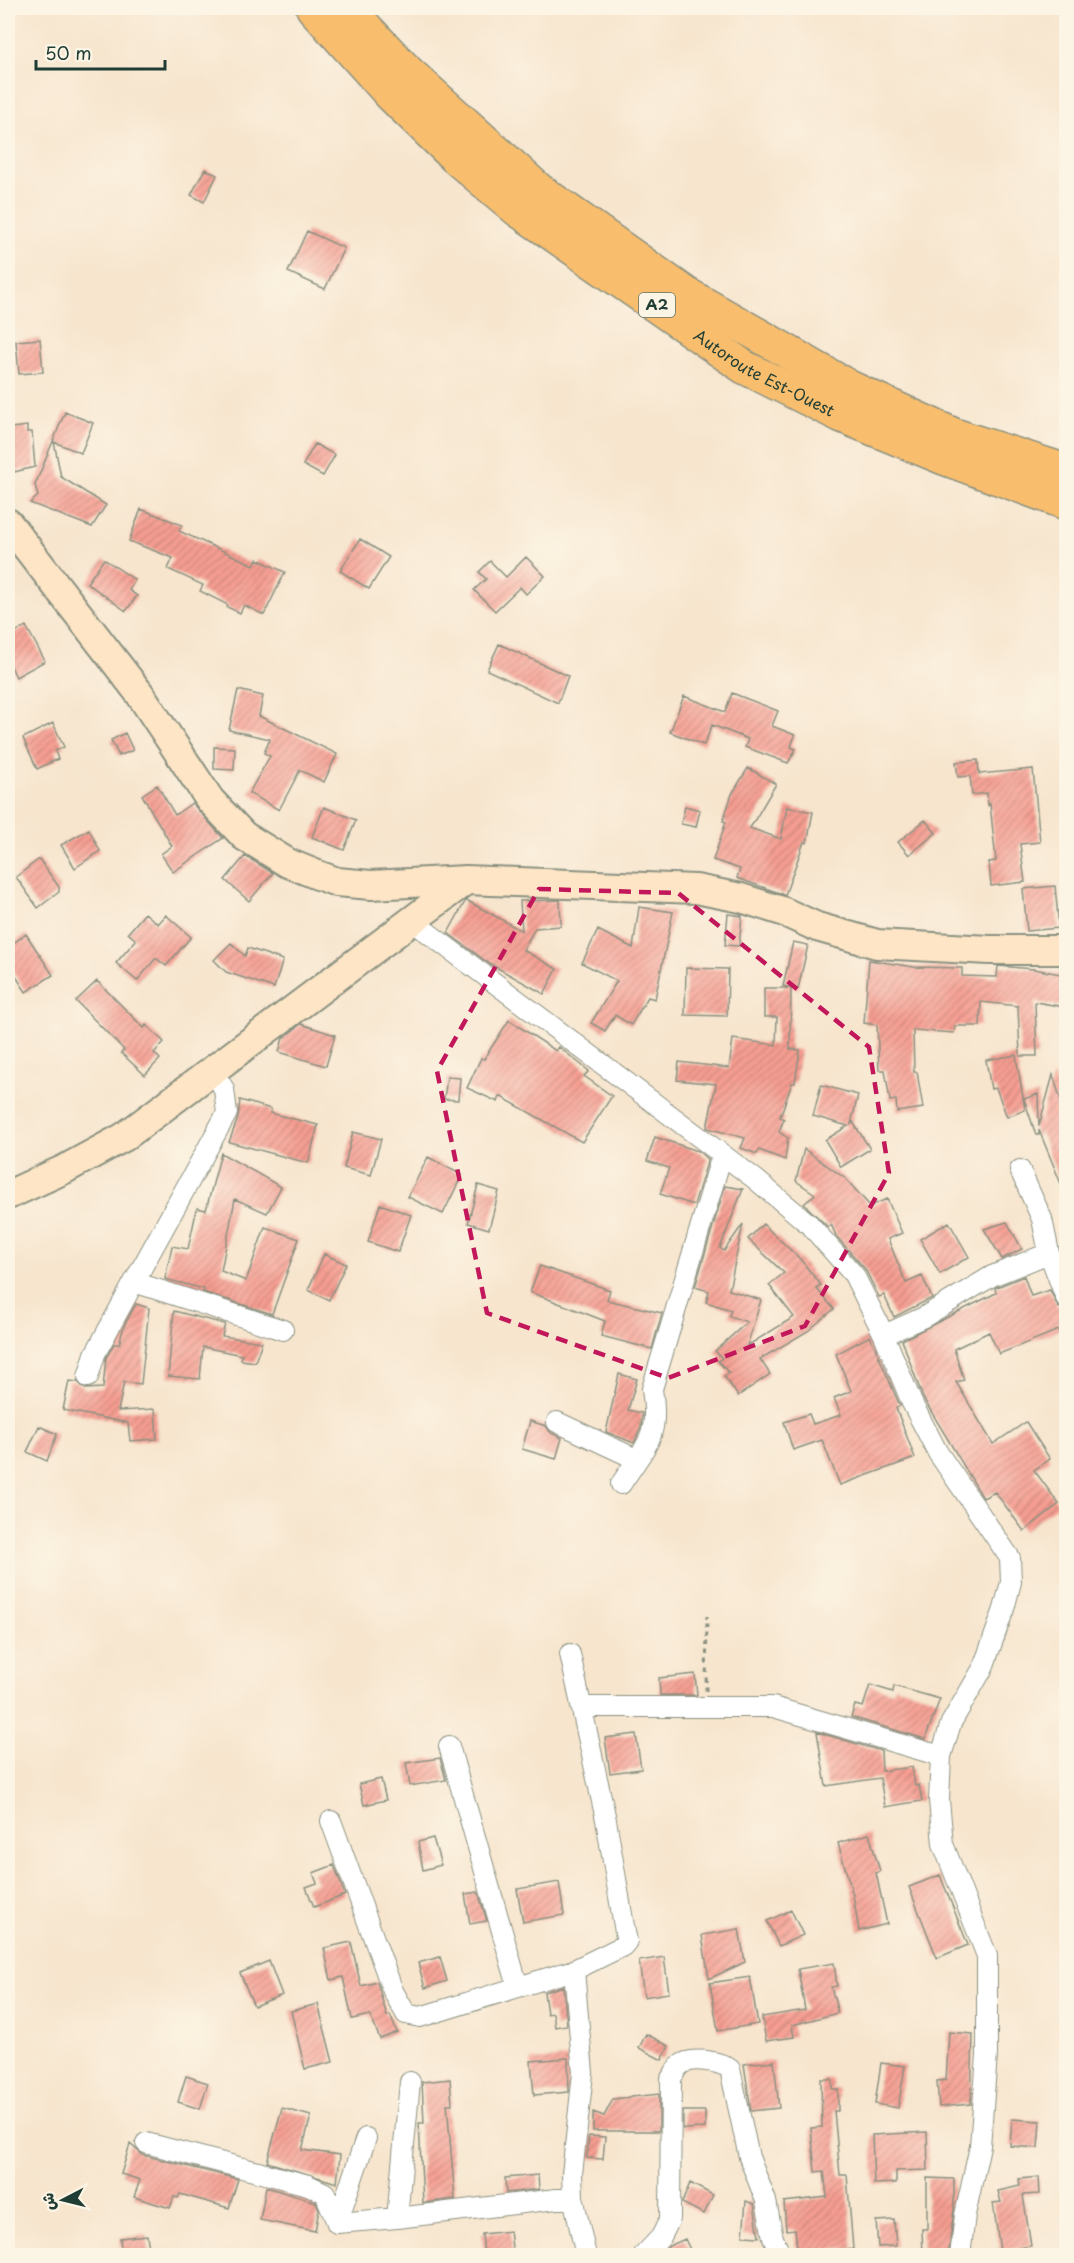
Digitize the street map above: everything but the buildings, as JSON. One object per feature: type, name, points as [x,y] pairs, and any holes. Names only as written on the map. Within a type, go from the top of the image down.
[{"type":"highway","name":"Autoroute Est-Ouest","points":[[313,8],[391,95],[455,157],[518,210],[744,367],[851,419],[944,458],[1066,504]]},
{"type":"highway","name":"Autoroute Est-Ouest","points":[[347,8],[407,70],[539,190],[685,293],[851,388],[954,435],[1066,471]]},
{"type":"main road","points":[[8,523],[141,694],[210,800],[244,836],[288,863],[337,882],[371,885],[465,880],[696,889],[741,898],[782,911],[817,927],[877,944],[990,950],[1066,950]]},
{"type":"main road","points":[[8,1195],[65,1169],[124,1137],[465,880]]},
{"type":"street","points":[[411,920],[722,1155],[810,1225],[854,1275],[884,1335],[912,1403],[938,1453],[1010,1558],[1011,1582],[1004,1610],[983,1668],[951,1723],[941,1756],[939,1800],[943,1844],[987,1956],[987,2055],[980,2146],[960,2256]]},
{"type":"street","points":[[88,1377],[95,1354],[227,1113],[224,1089],[212,1071]]},
{"type":"street","points":[[621,1484],[654,1432],[656,1419],[652,1389],[722,1155]]},
{"type":"street","points":[[1020,1170],[1042,1219],[1049,1253],[1066,1298]]},
{"type":"street","points":[[884,1335],[924,1317],[992,1276],[1049,1253]]},
{"type":"street","points":[[134,1282],[283,1330]]},
{"type":"street","points":[[557,1422],[636,1459]]},
{"type":"street","points":[[331,1821],[393,1991],[406,2013],[420,2017],[574,1970],[619,1950],[627,1941],[606,1820],[570,1654]]},
{"type":"street","points":[[581,1707],[772,1707],[941,1756]]},
{"type":"street","points":[[449,1746],[518,1987]]},
{"type":"street","points":[[574,1970],[582,2073],[573,2150],[573,2197],[586,2256]]},
{"type":"street","points":[[643,2256],[661,2237],[670,2219],[671,2078],[680,2065],[690,2061],[723,2063],[730,2069],[749,2157],[766,2201],[773,2238],[781,2256]]},
{"type":"street","points":[[397,2218],[410,2082]]},
{"type":"street","points":[[337,2223],[366,2138]]},
{"type":"street","points":[[146,2143],[308,2186],[325,2193],[331,2214],[337,2223]]},
{"type":"street","points":[[337,2223],[573,2197]]},
{"type":"path","points":[[706,1707],[707,1616]]},
{"type":"highlighted area","points":[[539,889],[678,893],[869,1047],[889,1173],[805,1326],[668,1378],[487,1313],[437,1071]]}]
